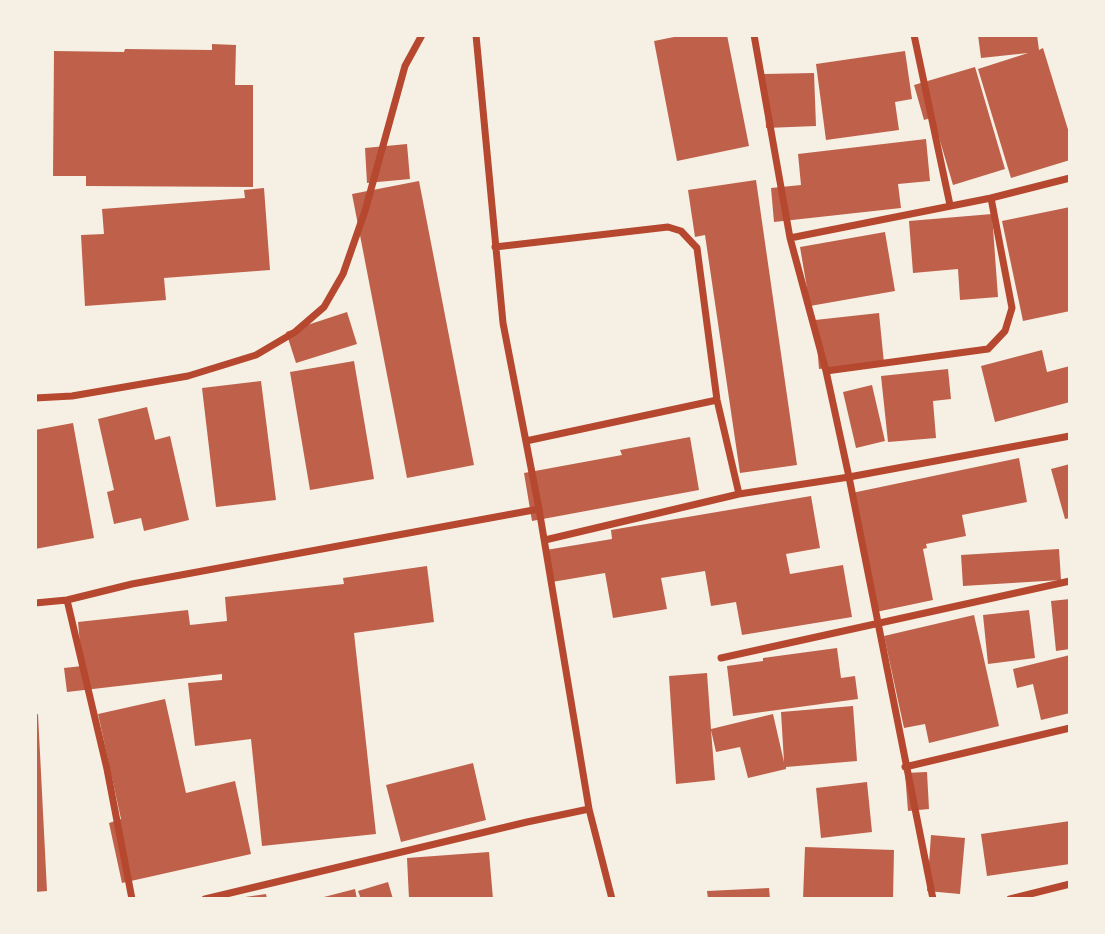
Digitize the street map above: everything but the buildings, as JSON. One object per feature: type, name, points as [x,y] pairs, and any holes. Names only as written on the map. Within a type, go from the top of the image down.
[{"type":"street","points":[[35,398],[72,396],[188,376],[256,355],[295,332],[324,307],[343,274],[365,212],[405,66],[422,35]]},
{"type":"street","points":[[476,35],[503,323],[539,509],[589,810],[612,899]]},
{"type":"street","points":[[754,35],[790,238],[826,371],[849,477],[933,899]]},
{"type":"street","points":[[914,35],[950,205]]},
{"type":"street","points":[[790,238],[991,198],[1070,178]]},
{"type":"street","points":[[826,371],[988,349],[1005,331],[1012,308],[991,198]]},
{"type":"street","points":[[495,247],[668,227],[681,231],[697,248],[717,400],[739,495]]},
{"type":"street","points":[[526,441],[717,400]]},
{"type":"street","points":[[544,540],[739,495],[1070,436]]},
{"type":"street","points":[[35,603],[67,600],[132,584],[539,509]]},
{"type":"street","points":[[721,658],[1070,581]]},
{"type":"street","points":[[67,600],[107,769],[132,899]]},
{"type":"street","points":[[905,767],[1070,728]]},
{"type":"street","points":[[205,899],[527,822],[589,810]]},
{"type":"street","points":[[1010,899],[1070,884]]}]
